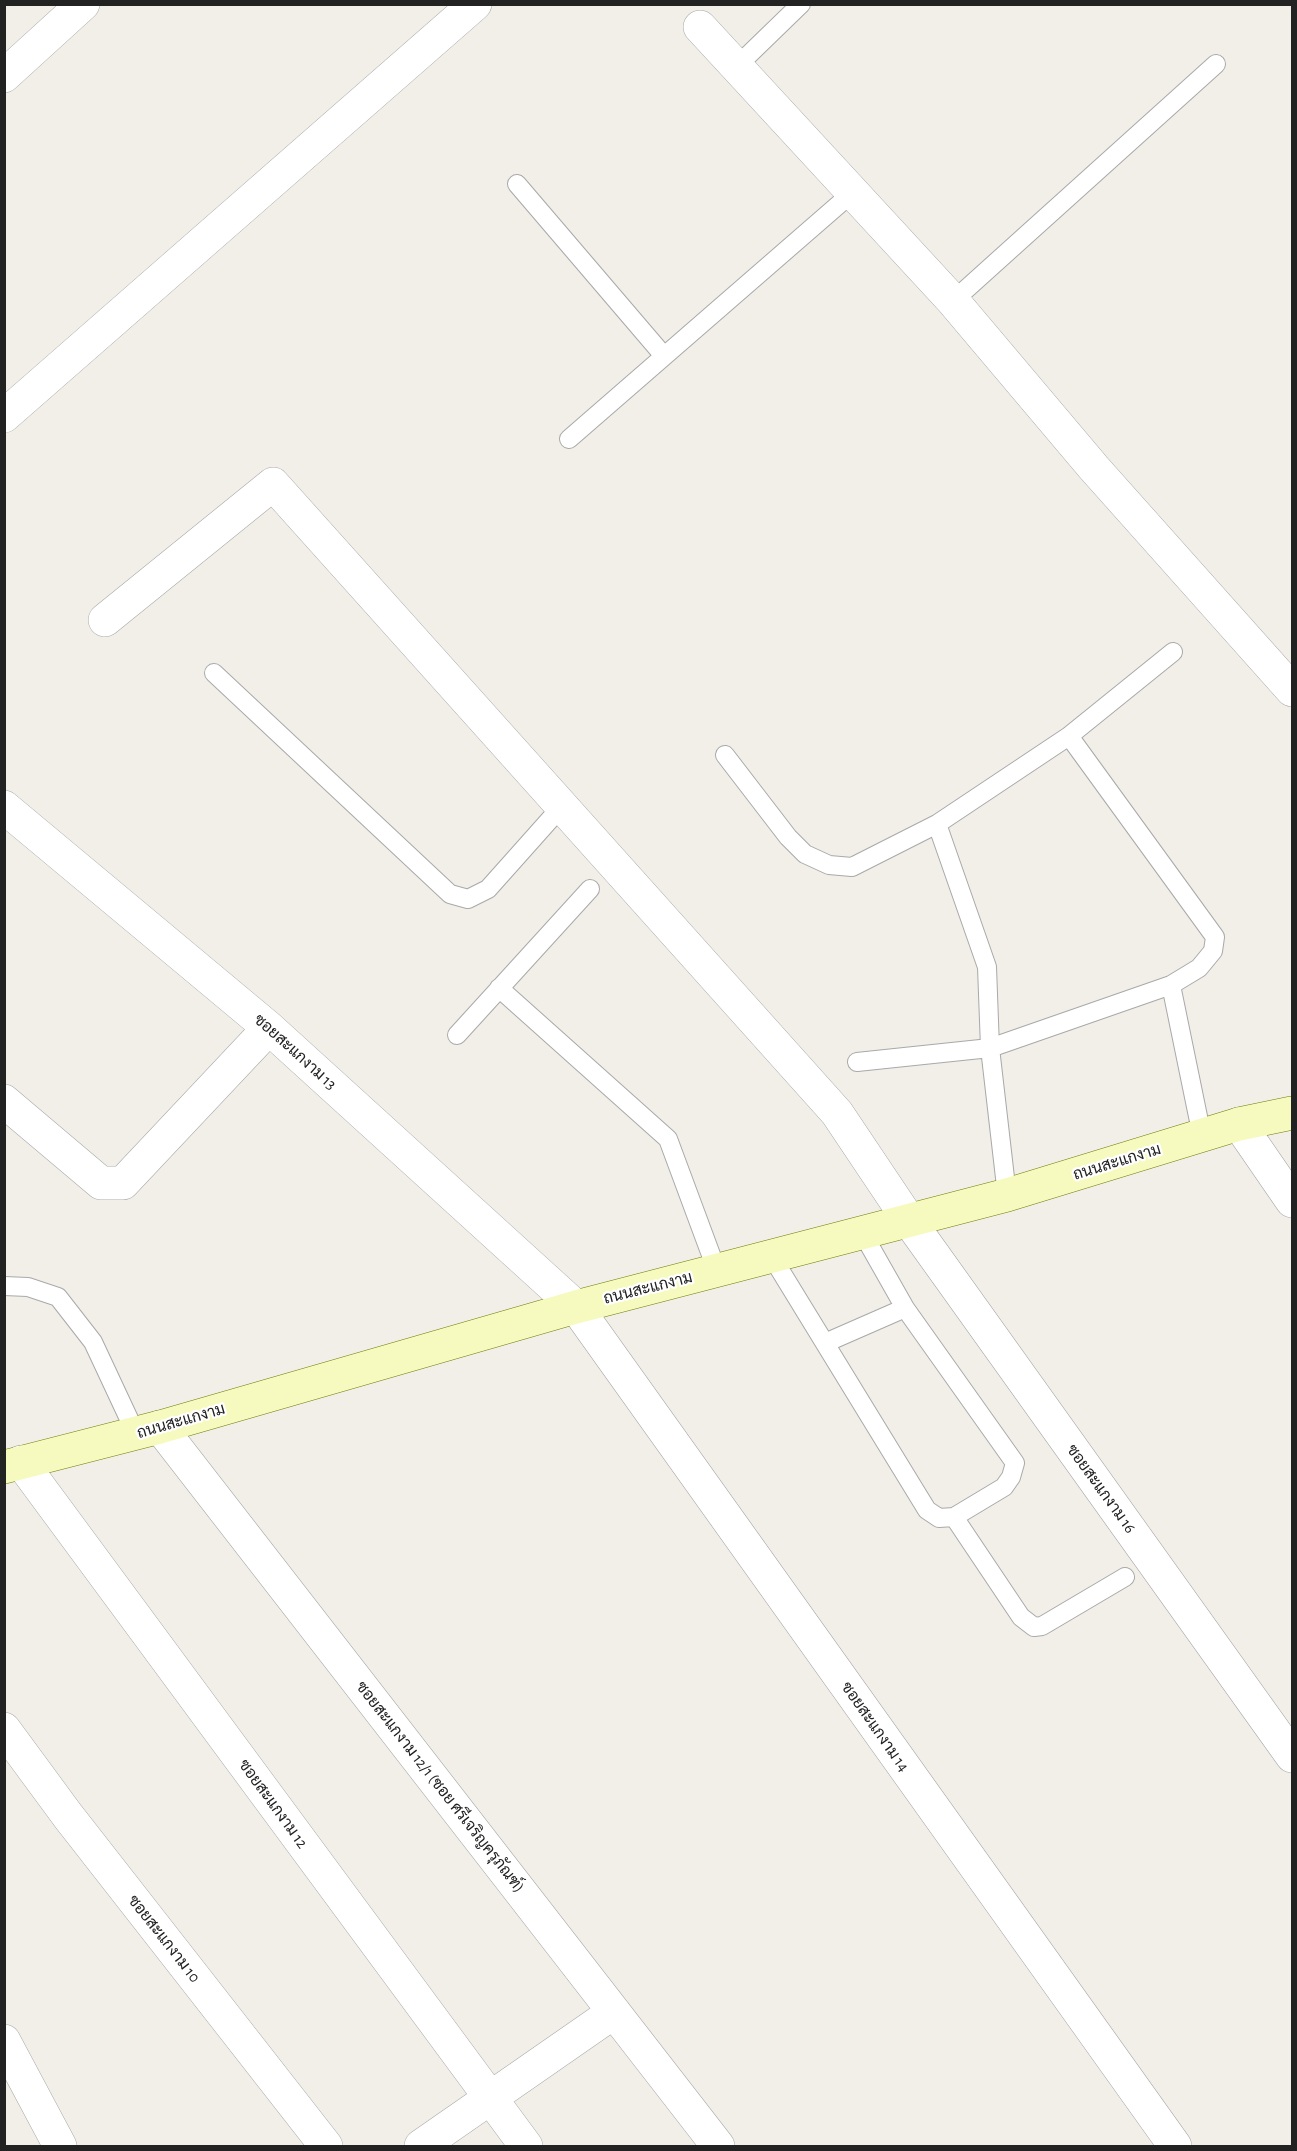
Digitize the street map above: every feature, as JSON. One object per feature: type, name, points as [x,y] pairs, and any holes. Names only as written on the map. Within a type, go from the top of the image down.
[{"type":"street","points":[[4,76],[83,4]]},
{"type":"street","points":[[4,416],[475,4]]},
{"type":"street","points":[[700,27],[735,68],[953,301],[1094,468],[1293,690]]},
{"type":"street","name":"ซอยสะแกงาม 16","points":[[105,620],[273,484],[837,1113],[910,1222],[1293,1756]]},
{"type":"street","name":"ซอยสะแกงาม 13","points":[[4,807],[269,1028],[576,1307]]},
{"type":"street","points":[[4,1101],[100,1183],[123,1183],[269,1028]]},
{"type":"street","name":"ถนนสะแกงาม","points":[[13,1464],[148,1430],[576,1307],[1007,1196],[1239,1124],[1293,1113]]},
{"type":"street","points":[[1239,1124],[1293,1201]]},
{"type":"street","name":"ซอยสะแกงาม 14","points":[[576,1307],[1175,2146]]},
{"type":"street","name":"ซอยสะแกงาม 12/1 (ซอย ศรีเจริญครุภัณฑ์)","points":[[148,1430],[614,2012],[718,2146]]},
{"type":"street","name":"ซอยสะแกงาม 12","points":[[13,1464],[526,2146]]},
{"type":"street","name":"ซอยสะแกงาม 10","points":[[4,1729],[68,1816],[326,2146]]},
{"type":"street","points":[[421,2146],[614,2012]]},
{"type":"street","points":[[4,2041],[60,2146]]},
{"type":"lane","points":[[735,68],[801,4]]},
{"type":"lane","points":[[953,301],[1216,64]]},
{"type":"lane","points":[[517,184],[664,356]]},
{"type":"lane","points":[[569,439],[852,193]]},
{"type":"lane","points":[[725,755],[788,837],[805,854],[829,865],[852,867],[937,824],[1069,736],[1173,652]]},
{"type":"lane","points":[[214,673],[450,894],[468,899],[488,889],[562,806]]},
{"type":"lane","points":[[857,1062],[990,1048],[1171,985],[1199,968],[1214,951],[1215,937],[1069,736]]},
{"type":"lane","points":[[937,824],[987,967],[990,1048],[1007,1196]]},
{"type":"lane","points":[[457,1035],[590,889]]},
{"type":"lane","points":[[1171,985],[1203,1136]]},
{"type":"lane","points":[[499,988],[668,1139],[717,1271]]},
{"type":"lane","points":[[772,1257],[927,1510],[939,1518],[954,1517],[1004,1487],[1011,1477],[1015,1463],[906,1308],[863,1234]]},
{"type":"lane","points":[[4,1286],[28,1287],[58,1297],[93,1342],[148,1430]]},
{"type":"lane","points":[[825,1342],[906,1308]]},
{"type":"lane","points":[[954,1517],[1021,1617],[1034,1627],[1042,1626],[1125,1577]]}]
